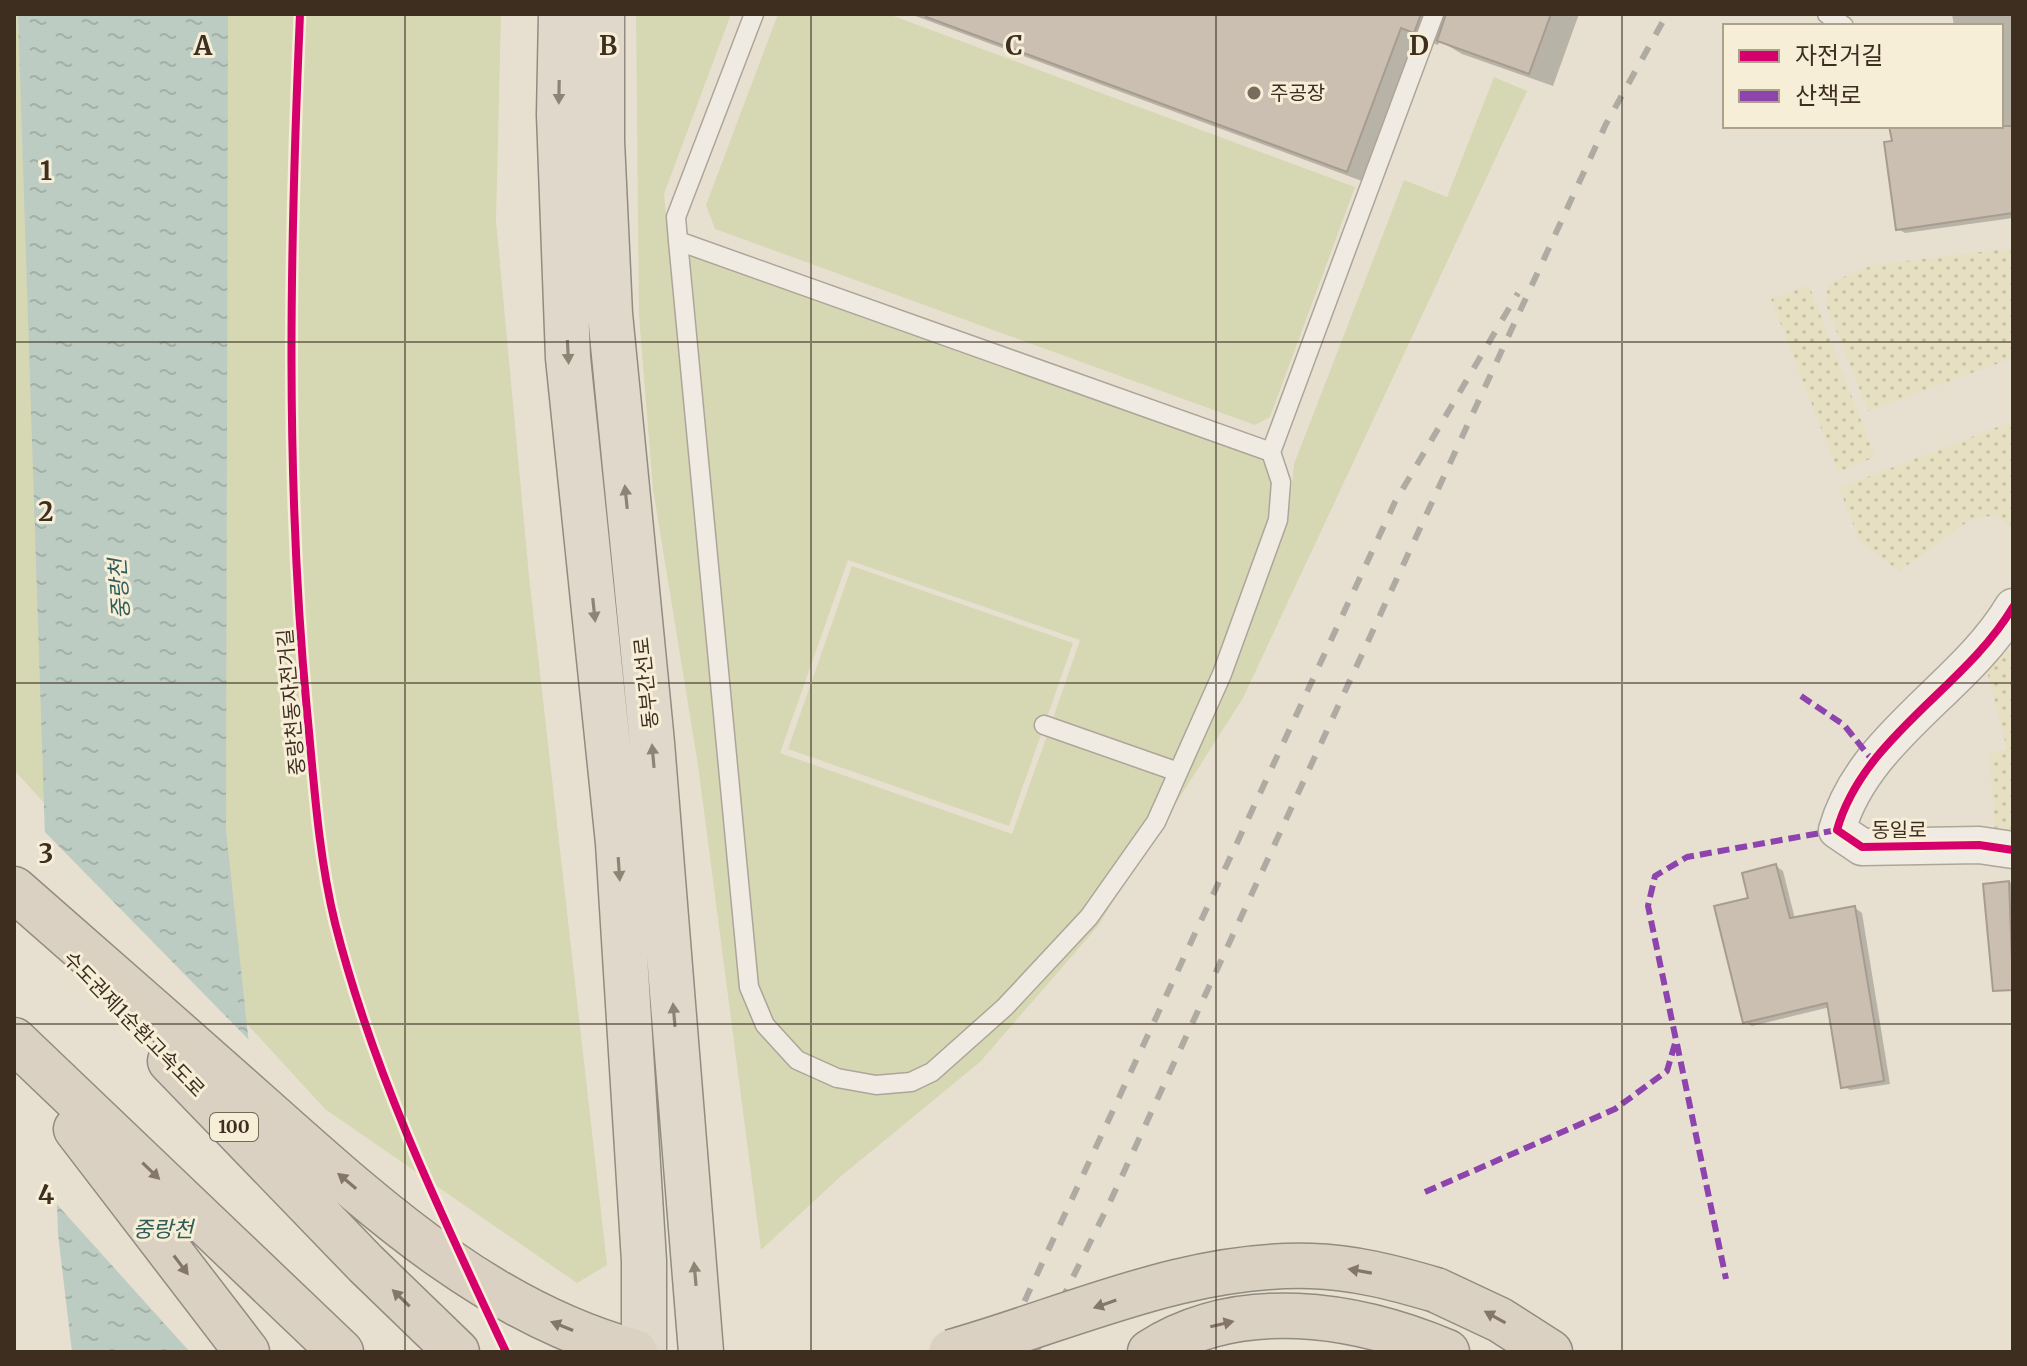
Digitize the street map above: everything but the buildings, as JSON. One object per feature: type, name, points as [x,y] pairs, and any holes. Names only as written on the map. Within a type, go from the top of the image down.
[{"type":"highway","points":[[561,14],[559,115],[568,358],[618,843],[644,1261],[644,1352]]},
{"type":"highway","name":"동부간선로","points":[[602,14],[602,141],[610,314],[653,759],[701,1352]]},
{"type":"highway","points":[[14,889],[408,1232],[510,1302],[550,1321],[635,1352]]},
{"type":"highway","name":"수도권제1순환고속도로","points":[[14,899],[366,1264],[457,1352]]},
{"type":"highway","points":[[14,1040],[341,1352]]},
{"type":"highway","points":[[14,1048],[247,1352]]},
{"type":"highway","points":[[951,1352],[1176,1282],[1244,1269],[1312,1266],[1351,1269],[1436,1290],[1489,1314],[1550,1352]]},
{"type":"highway","points":[[1150,1352],[1197,1330],[1231,1322],[1287,1316],[1374,1325],[1447,1352]]},
{"type":"street","name":"동일로","points":[[2013,607],[1995,638],[1873,761],[1843,810],[1837,830],[1862,847],[1979,845],[2013,850]]},
{"type":"lane","points":[[754,14],[676,217],[749,987],[765,1025],[797,1060],[837,1078],[876,1085],[911,1082],[932,1072],[1005,1007],[1089,917],[1156,822],[1222,674],[1278,520],[1281,482],[1271,452],[1434,14]]},
{"type":"lane","points":[[678,241],[1271,452]]},
{"type":"lane","points":[[1044,725],[1178,772]]},
{"type":"shaded area","points":[[2013,248],[2013,358],[1868,411],[1825,302],[1829,283],[1873,265]]},
{"type":"shaded area","points":[[1809,285],[1875,457],[1838,472],[1771,299]]},
{"type":"shaded area","points":[[2013,421],[2013,529],[1995,515],[1970,520],[1899,571],[1860,542],[1839,488]]},
{"type":"shaded area","points":[[2007,649],[2013,655],[2013,833],[1994,830],[1990,754],[2007,749],[1987,671]]},
{"type":"green space","points":[[14,14],[501,14],[496,221],[529,576],[607,1265],[577,1283],[325,1109],[14,770]]},
{"type":"green space","points":[[636,14],[731,14],[664,194],[736,935],[761,1028],[835,1083],[934,1077],[1158,829],[1098,926],[980,1062],[840,1177],[761,1250],[698,765],[653,489],[639,316]]},
{"type":"green space","points":[[778,14],[888,14],[1355,187],[1270,417],[1255,425],[715,229],[706,205]]},
{"type":"green space","points":[[1494,77],[1527,91],[1243,698],[1162,825],[1229,678],[1288,523],[1294,464],[1404,180],[1447,197]]},
{"type":"green space","points":[[690,255],[1267,457],[1275,483],[1271,518],[1215,669],[1174,763],[1052,721],[1080,640],[848,560],[780,753],[1012,834],[1048,733],[1169,776],[1151,813],[1107,884],[1054,949],[939,1058],[919,1073],[906,1078],[842,1072],[808,1058],[784,1036],[756,985]]},
{"type":"green space","points":[[852,566],[1073,643],[1009,826],[788,749]]},
{"type":"water","name":"중랑천","points":[[18,14],[228,14],[226,830],[282,1352],[72,1352],[58,1234]]},
{"type":"pier","points":[[41,828],[253,1044],[286,1352],[190,1352],[53,1200]]},
{"type":"railway","points":[[1036,1352],[1110,1202],[1606,124],[1667,14]]},
{"type":"railway","points":[[1001,1352],[1395,502],[1518,293]]},
{"type":"marked path","points":[[1801,696],[1844,725],[1873,761]]},
{"type":"marked path","points":[[1425,1192],[1615,1109],[1667,1071],[1676,1040],[1648,906],[1655,876],[1687,857],[1837,830]]},
{"type":"marked path","points":[[1677,1044],[1726,1279]]},
{"type":"cycle path","name":"중랑천동자전거길","points":[[300,14],[292,275],[292,450],[300,624],[324,870],[351,979],[388,1088],[506,1352]]},
{"type":"cycle path","points":[[2013,607],[1969,663],[1891,740],[1869,767],[1850,797],[1837,830],[1862,847],[1979,845],[2013,850]]},
{"type":"place","name":"주공장","points":[[1254,93]]}]
